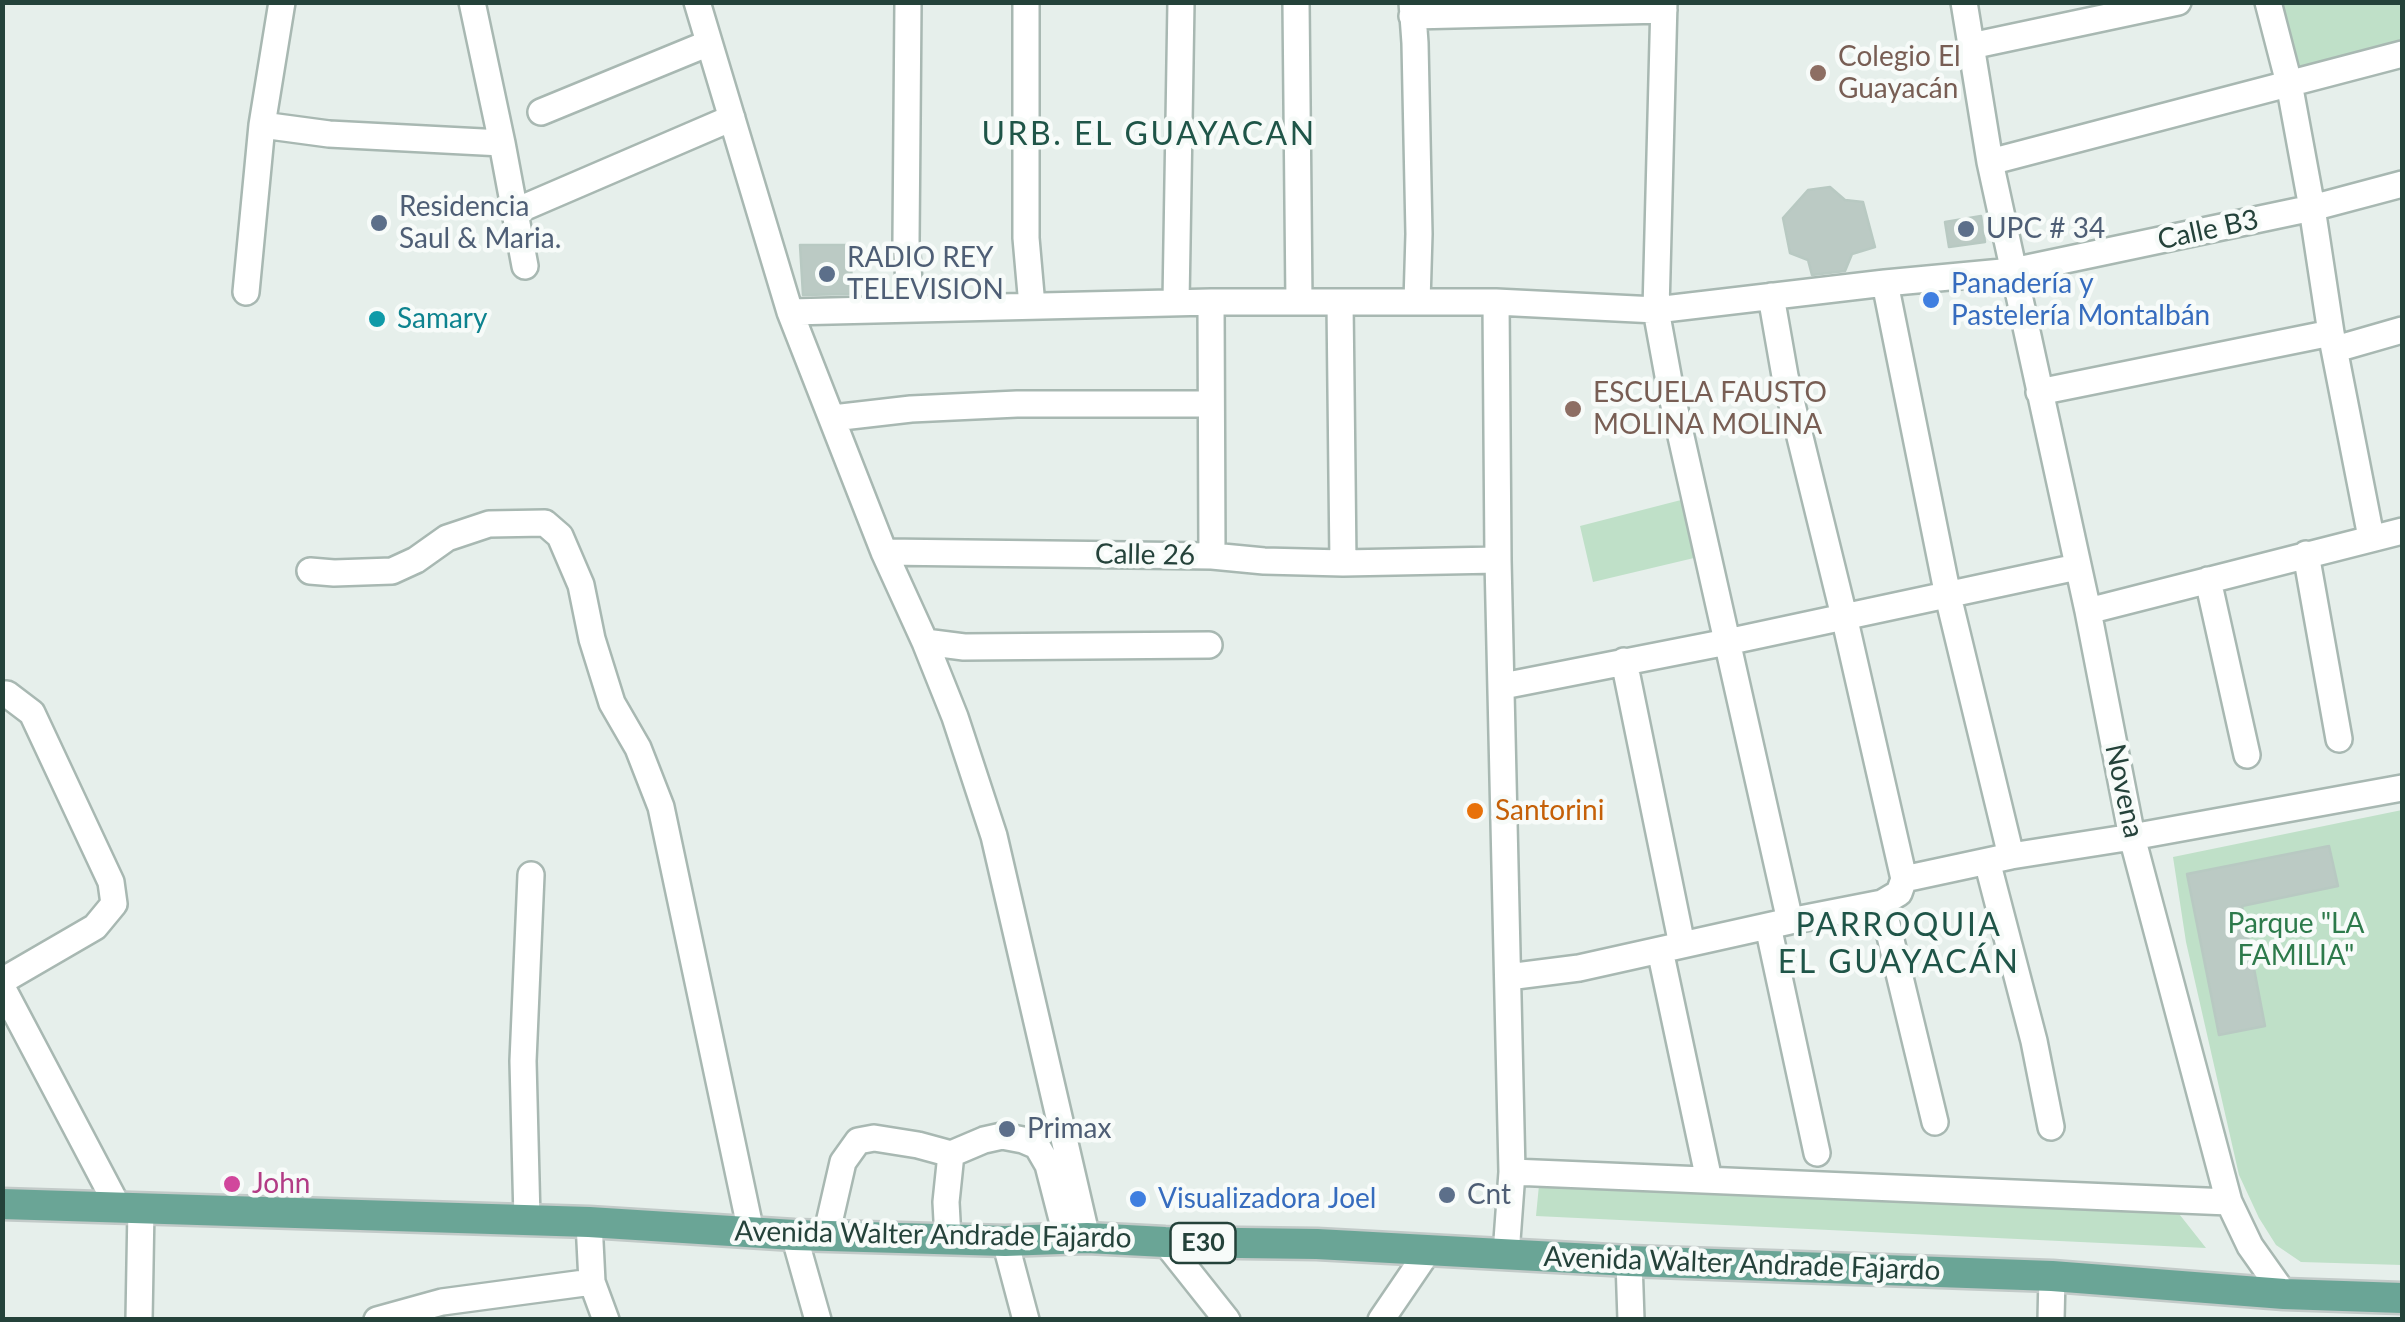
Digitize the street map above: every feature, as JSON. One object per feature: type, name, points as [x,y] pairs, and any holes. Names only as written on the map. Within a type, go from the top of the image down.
[{"type":"main road","name":"Avenida Walter Andrade Fajardo","points":[[2,1204],[589,1222],[826,1236],[1316,1244],[2052,1276],[2394,1305]]},
{"type":"street","points":[[246,292],[262,125],[282,2]]},
{"type":"street","points":[[472,2],[525,266]]},
{"type":"street","points":[[697,2],[790,312],[884,552],[955,717],[994,836],[1077,1238]]},
{"type":"street","points":[[908,2],[906,241],[910,308]]},
{"type":"street","points":[[1026,2],[1026,238],[1032,306]]},
{"type":"street","points":[[1176,302],[1181,2]]},
{"type":"street","points":[[1296,2],[1299,302]]},
{"type":"street","name":"Novena","points":[[1964,2],[1990,162],[2088,611],[2132,837],[2229,1202],[2250,1246],[2284,1294]]},
{"type":"street","points":[[1971,46],[2178,2]]},
{"type":"street","points":[[2268,2],[2289,83],[2371,538]]},
{"type":"street","points":[[1418,302],[1412,9],[1664,6],[1656,310],[1727,642],[1817,1152]]},
{"type":"street","points":[[541,112],[709,43]]},
{"type":"street","points":[[1990,162],[2402,54]]},
{"type":"street","points":[[516,211],[732,118]]},
{"type":"street","points":[[262,125],[330,134],[502,143]]},
{"type":"street","name":"Calle B3","points":[[2013,271],[2312,208],[2402,184]]},
{"type":"street","points":[[790,312],[1176,302],[1496,302],[1656,310],[2013,271]]},
{"type":"street","points":[[1886,283],[2051,1126]]},
{"type":"street","points":[[1508,977],[1579,968],[1882,904],[1899,892],[1904,879],[1785,376],[1771,296]]},
{"type":"street","name":"Calle 26","points":[[884,552],[1212,556],[1211,302]]},
{"type":"street","points":[[1340,302],[1343,564]]},
{"type":"street","points":[[1496,302],[1512,1172],[1506,1254]]},
{"type":"street","points":[[2038,392],[2402,330]]},
{"type":"street","points":[[833,418],[911,409],[1017,404],[1211,404]]},
{"type":"street","points":[[310,571],[392,572],[448,538],[489,524],[545,524],[560,536],[582,585],[592,639],[612,704],[638,748],[661,807],[751,1232]]},
{"type":"street","points":[[2088,611],[2402,531]]},
{"type":"street","points":[[2306,554],[2340,739]]},
{"type":"street","points":[[1212,556],[1343,564],[1498,560]]},
{"type":"street","points":[[1503,686],[2077,567]]},
{"type":"street","points":[[2208,580],[2246,756]]},
{"type":"street","points":[[925,642],[964,648],[1210,645]]},
{"type":"street","points":[[1624,661],[1709,1180]]},
{"type":"street","points":[[2,694],[8,694],[32,713],[111,882],[114,904],[96,927],[2,984],[130,1208],[139,1320]]},
{"type":"street","points":[[1904,879],[1999,858],[2402,788]]},
{"type":"street","points":[[527,1220],[522,1062],[531,875]]},
{"type":"street","points":[[1882,904],[1936,1122]]},
{"type":"street","points":[[826,1236],[843,1162],[858,1140],[903,1142],[950,1154],[1002,1136],[1037,1146],[1077,1238]]},
{"type":"street","points":[[948,1239],[950,1154]]},
{"type":"street","points":[[1512,1172],[2229,1202]]},
{"type":"street","points":[[589,1222],[592,1282],[606,1320]]},
{"type":"street","points":[[794,1235],[812,1318]]},
{"type":"street","points":[[1005,1241],[1026,1320]]},
{"type":"street","points":[[1165,1242],[1227,1320]]},
{"type":"street","points":[[1381,1320],[1428,1251]]},
{"type":"street","points":[[1629,1260],[1631,1320]]},
{"type":"street","points":[[2051,1320],[2052,1276]]},
{"type":"street","points":[[377,1320],[442,1302],[592,1282]]},
{"type":"green space","points":[[2281,3],[2402,3],[2402,42],[2298,71]]},
{"type":"green space","points":[[1681,500],[1694,558],[1593,582],[1580,526]]},
{"type":"green space","name":"Parque \"LA FAMILIA\"","points":[[2402,810],[2402,1265],[2301,1262],[2276,1245],[2239,1175],[2186,942],[2173,857]]},
{"type":"green space","points":[[1539,1185],[2176,1210],[2206,1248],[1536,1216]]},
{"type":"building","points":[[1830,187],[1845,200],[1863,202],[1875,247],[1852,254],[1845,271],[1812,275],[1808,260],[1790,253],[1783,218],[1808,190]]},
{"type":"building","points":[[1981,216],[1985,242],[1949,247],[1945,222]]},
{"type":"building","name":"RADIO REY TELEVISION","points":[[800,245],[852,245],[851,294],[803,295]]},
{"type":"building","points":[[2329,846],[2338,886],[2242,906],[2265,1026],[2219,1035],[2187,874]]},
{"type":"place","name":"Colegio El Guayacán","points":[[1818,73]]},
{"type":"place","name":"Residencia Saul & Maria.","points":[[379,223]]},
{"type":"place","name":"UPC # 34","points":[[1966,229]]},
{"type":"place","name":"RADIO REY TELEVISION","points":[[827,274]]},
{"type":"place","name":"Panadería y Pastelería Montalbán","points":[[1931,300]]},
{"type":"place","name":"Samary","points":[[377,319]]},
{"type":"place","name":"ESCUELA FAUSTO MOLINA MOLINA","points":[[1573,409]]},
{"type":"place","name":"Santorini","points":[[1475,811]]},
{"type":"place","name":"Primax","points":[[1007,1129]]},
{"type":"place","name":"John","points":[[232,1184]]},
{"type":"place","name":"Cnt","points":[[1447,1195]]},
{"type":"place","name":"Visualizadora Joel","points":[[1138,1199]]},
{"type":"district","name":"URB. EL GUAYACAN","points":[[1149,135]]},
{"type":"district","name":"PARROQUIA EL GUAYACÁN","points":[[1899,944]]}]
